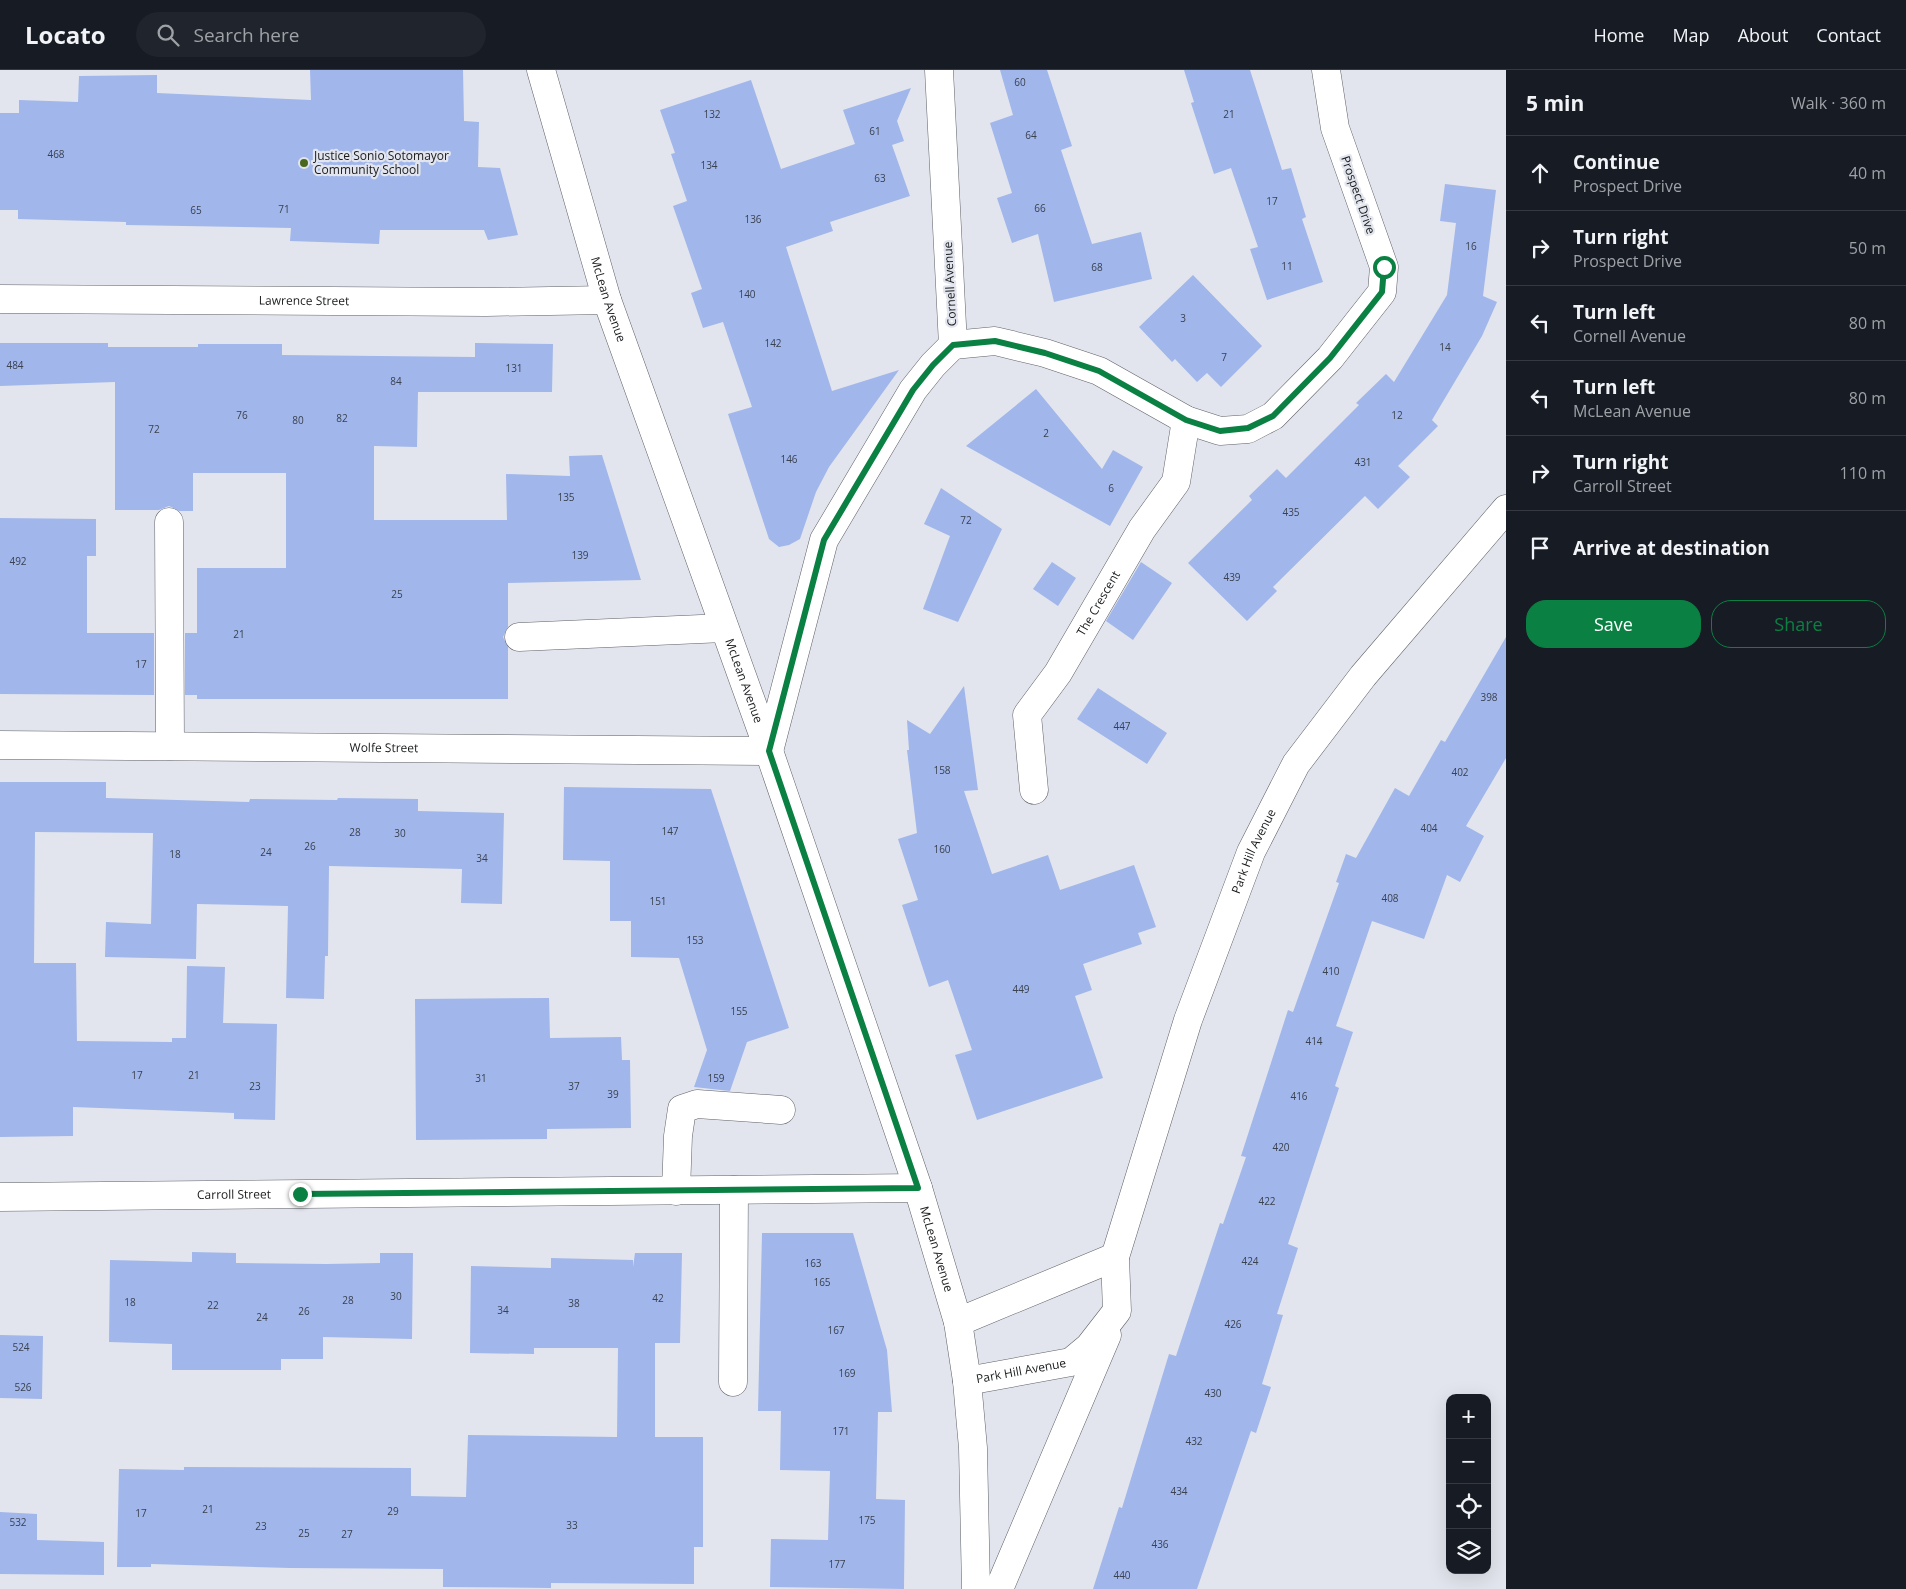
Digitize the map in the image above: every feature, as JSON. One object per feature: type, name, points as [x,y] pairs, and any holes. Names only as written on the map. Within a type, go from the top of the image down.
[{"type":"street","name":"McLean Avenue","points":[[541,70],[607,300],[769,751],[918,1188],[958,1322],[967,1380],[973,1448],[976,1589]]},
{"type":"street","name":"Cornell Avenue","points":[[769,751],[824,540],[913,390],[933,365],[953,345],[939,70]]},
{"type":"street","name":"Prospect Drive","points":[[953,345],[995,341],[1045,353],[1099,371],[1186,420],[1220,431],[1248,428],[1273,416],[1330,358],[1382,292],[1384,267],[1335,128],[1326,70]]},
{"type":"street","name":"Lawrence Street","points":[[0,299],[486,302],[607,300]]},
{"type":"street","name":"The Crescent","points":[[1034,790],[1027,716],[1058,674],[1142,529],[1176,482],[1186,420]]},
{"type":"street","name":"Park Hill Avenue","points":[[967,1380],[1071,1362],[1089,1347],[1117,1311],[1115,1257],[1188,1020],[1250,852],[1296,764],[1363,676],[1506,509]]},
{"type":"street","points":[[169,522],[170,746]]},
{"type":"street","points":[[519,637],[724,628]]},
{"type":"street","name":"Wolfe Street","points":[[0,745],[769,751]]},
{"type":"street","points":[[676,1191],[678,1136],[682,1109],[697,1104],[781,1110]]},
{"type":"street","name":"Carroll Street","points":[[0,1197],[918,1188]]},
{"type":"street","points":[[733,1382],[734,1190]]},
{"type":"street","points":[[958,1322],[1115,1257]]},
{"type":"street","points":[[999,1589],[1117,1311]]},
{"type":"building","name":"Justice Sonio Sotomayor Community School","points":[[310,70],[463,70],[464,121],[479,122],[478,167],[500,168],[518,235],[488,240],[484,230],[380,230],[379,244],[290,241],[291,228],[126,225],[126,222],[18,219],[18,210],[0,210],[0,113],[19,113],[19,100],[78,102],[79,76],[157,75],[157,93],[311,100]]},
{"type":"building","points":[[1000,70],[1047,70],[1072,146],[1061,150],[1092,244],[1141,232],[1152,279],[1054,302],[1038,234],[1012,243],[997,198],[1012,193],[990,123],[1013,115]]},
{"type":"building","points":[[1184,70],[1250,70],[1282,170],[1291,168],[1306,217],[1302,219],[1323,282],[1267,300],[1250,249],[1258,247],[1231,168],[1214,174],[1191,103],[1194,102]]},
{"type":"building","points":[[751,80],[781,169],[855,144],[843,110],[911,88],[897,121],[904,141],[892,145],[910,196],[830,222],[833,231],[786,247],[832,391],[899,370],[829,467],[816,492],[800,539],[789,545],[779,547],[769,539],[728,414],[752,407],[723,322],[703,328],[691,293],[702,289],[673,206],[687,201],[671,154],[675,153],[660,110]]},
{"type":"building","points":[[1445,184],[1496,190],[1483,296],[1497,302],[1482,336],[1432,420],[1438,426],[1398,466],[1410,477],[1378,509],[1365,496],[1273,587],[1277,591],[1247,621],[1188,563],[1252,500],[1249,496],[1277,469],[1286,478],[1359,405],[1356,403],[1386,374],[1394,382],[1447,295],[1456,223],[1440,221]]},
{"type":"building","points":[[1193,275],[1262,346],[1221,387],[1207,373],[1197,382],[1175,359],[1172,362],[1139,327]]},
{"type":"building","points":[[0,343],[108,343],[108,347],[198,347],[198,344],[282,344],[282,355],[475,357],[475,343],[553,344],[552,392],[418,392],[417,447],[374,446],[374,520],[507,520],[506,474],[570,476],[569,456],[602,455],[641,580],[508,583],[508,627],[503,637],[508,647],[508,699],[197,699],[197,695],[185,695],[185,633],[197,633],[197,568],[286,568],[286,473],[193,473],[193,511],[179,511],[169,506],[159,510],[115,510],[115,382],[0,386]]},
{"type":"building","points":[[1036,389],[1102,469],[1113,450],[1143,467],[1110,526],[966,446]]},
{"type":"building","points":[[941,488],[1002,529],[958,622],[923,609],[950,536],[924,524]]},
{"type":"building","points":[[0,518],[96,519],[96,556],[87,556],[87,633],[154,633],[154,695],[0,694]]},
{"type":"building","points":[[1052,562],[1076,578],[1058,606],[1033,589]]},
{"type":"building","points":[[1141,562],[1172,583],[1133,640],[1106,621]]},
{"type":"building","points":[[1506,637],[1506,758],[1466,826],[1484,836],[1460,882],[1447,875],[1424,939],[1372,921],[1336,1026],[1353,1032],[1335,1086],[1339,1088],[1288,1244],[1298,1248],[1277,1314],[1283,1315],[1262,1384],[1271,1387],[1256,1433],[1251,1431],[1197,1589],[1093,1589],[1119,1507],[1122,1508],[1169,1354],[1176,1356],[1220,1223],[1223,1224],[1246,1157],[1241,1156],[1288,1010],[1293,1012],[1339,883],[1336,882],[1346,854],[1356,858],[1395,788],[1409,796],[1441,740],[1445,742]]},
{"type":"building","points":[[964,686],[978,790],[964,791],[992,874],[1048,855],[1060,890],[1134,865],[1156,927],[1138,933],[1142,944],[1083,964],[1092,990],[1075,996],[1103,1078],[977,1120],[955,1055],[972,1050],[948,980],[929,987],[902,905],[918,900],[898,839],[917,833],[907,750],[909,750],[907,720],[930,734]]},
{"type":"building","points":[[1098,688],[1167,733],[1147,764],[1077,719]]},
{"type":"building","points":[[0,782],[106,782],[106,798],[249,802],[250,799],[418,799],[418,811],[504,813],[502,904],[461,903],[462,869],[329,866],[328,956],[325,956],[324,999],[286,998],[288,906],[197,904],[196,959],[105,957],[106,922],[151,924],[153,833],[35,832],[34,963],[76,963],[77,1041],[172,1042],[172,1038],[186,1038],[187,966],[225,967],[223,1023],[277,1024],[275,1120],[234,1119],[234,1113],[73,1107],[73,1136],[0,1137]]},
{"type":"building","points":[[564,787],[711,789],[789,1028],[747,1042],[730,1091],[694,1087],[707,1050],[679,958],[631,957],[631,921],[610,921],[610,861],[563,860]]},
{"type":"building","points":[[549,998],[550,1038],[621,1037],[622,1060],[630,1060],[631,1128],[547,1129],[547,1139],[416,1140],[415,999]]},
{"type":"building","points":[[762,1233],[853,1233],[887,1350],[892,1412],[878,1412],[876,1499],[905,1500],[904,1589],[770,1587],[771,1539],[828,1540],[830,1471],[780,1470],[781,1411],[758,1411]]},
{"type":"building","points":[[192,1252],[236,1253],[236,1263],[327,1264],[380,1263],[380,1253],[413,1253],[412,1339],[323,1337],[323,1359],[281,1359],[281,1370],[172,1370],[172,1344],[109,1342],[110,1260],[192,1262]]},
{"type":"building","points":[[635,1253],[682,1253],[680,1343],[655,1343],[655,1437],[703,1437],[703,1547],[694,1547],[694,1584],[551,1583],[551,1588],[443,1587],[443,1569],[290,1568],[151,1564],[151,1567],[117,1567],[119,1469],[184,1470],[184,1467],[411,1468],[411,1496],[466,1497],[468,1435],[617,1437],[618,1348],[534,1348],[534,1354],[470,1353],[471,1266],[551,1268],[551,1258],[633,1260],[633,1267]]},
{"type":"building","points":[[0,1335],[43,1336],[42,1399],[0,1398]]},
{"type":"building","points":[[0,1512],[37,1514],[37,1540],[104,1542],[104,1575],[0,1574]]},
{"type":"place","name":"Justice Sonio Sotomayor Community School","points":[[304,163]]},
{"type":"route","points":[[300,1194],[918,1188],[769,751],[824,540],[913,390],[933,365],[953,345],[995,341],[1045,353],[1099,371],[1186,420],[1220,431],[1248,428],[1273,416],[1330,358],[1382,292],[1384,267]]}]
